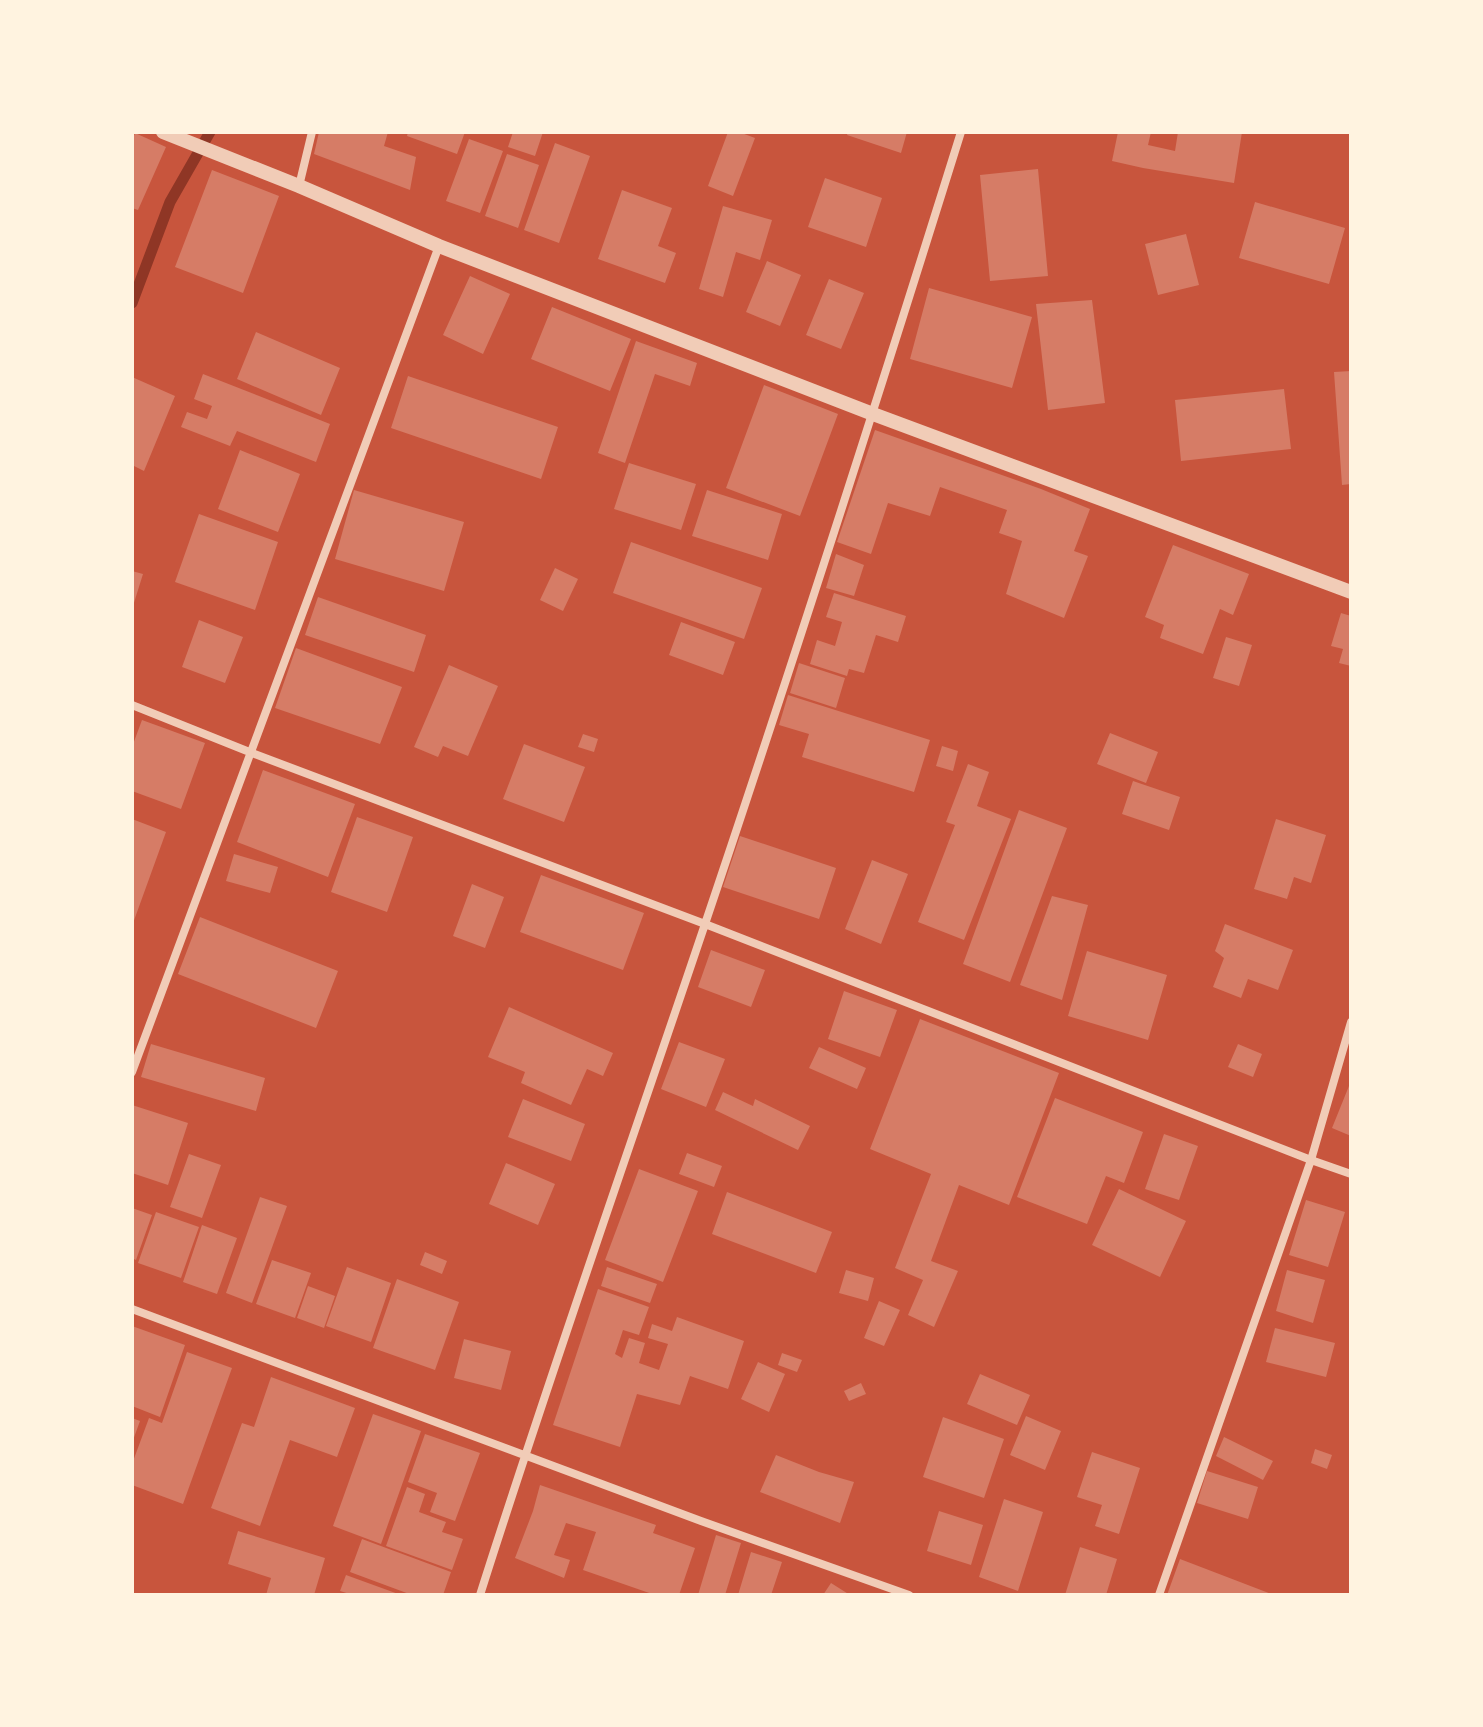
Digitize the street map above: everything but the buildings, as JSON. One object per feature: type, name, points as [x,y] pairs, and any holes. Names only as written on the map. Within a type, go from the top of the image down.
[{"type":"street","points":[[163,132],[439,246],[873,414],[1351,592]]},
{"type":"street","points":[[299,186],[312,132]]},
{"type":"street","points":[[480,1595],[873,414],[961,132]]},
{"type":"street","points":[[132,1072],[439,246]]},
{"type":"street","points":[[132,705],[1351,1174]]},
{"type":"street","points":[[1159,1595],[1311,1160],[1351,1022]]},
{"type":"street","points":[[132,1309],[701,1521],[909,1595]]},
{"type":"waterway","points":[[132,303],[170,202],[210,132]]}]
